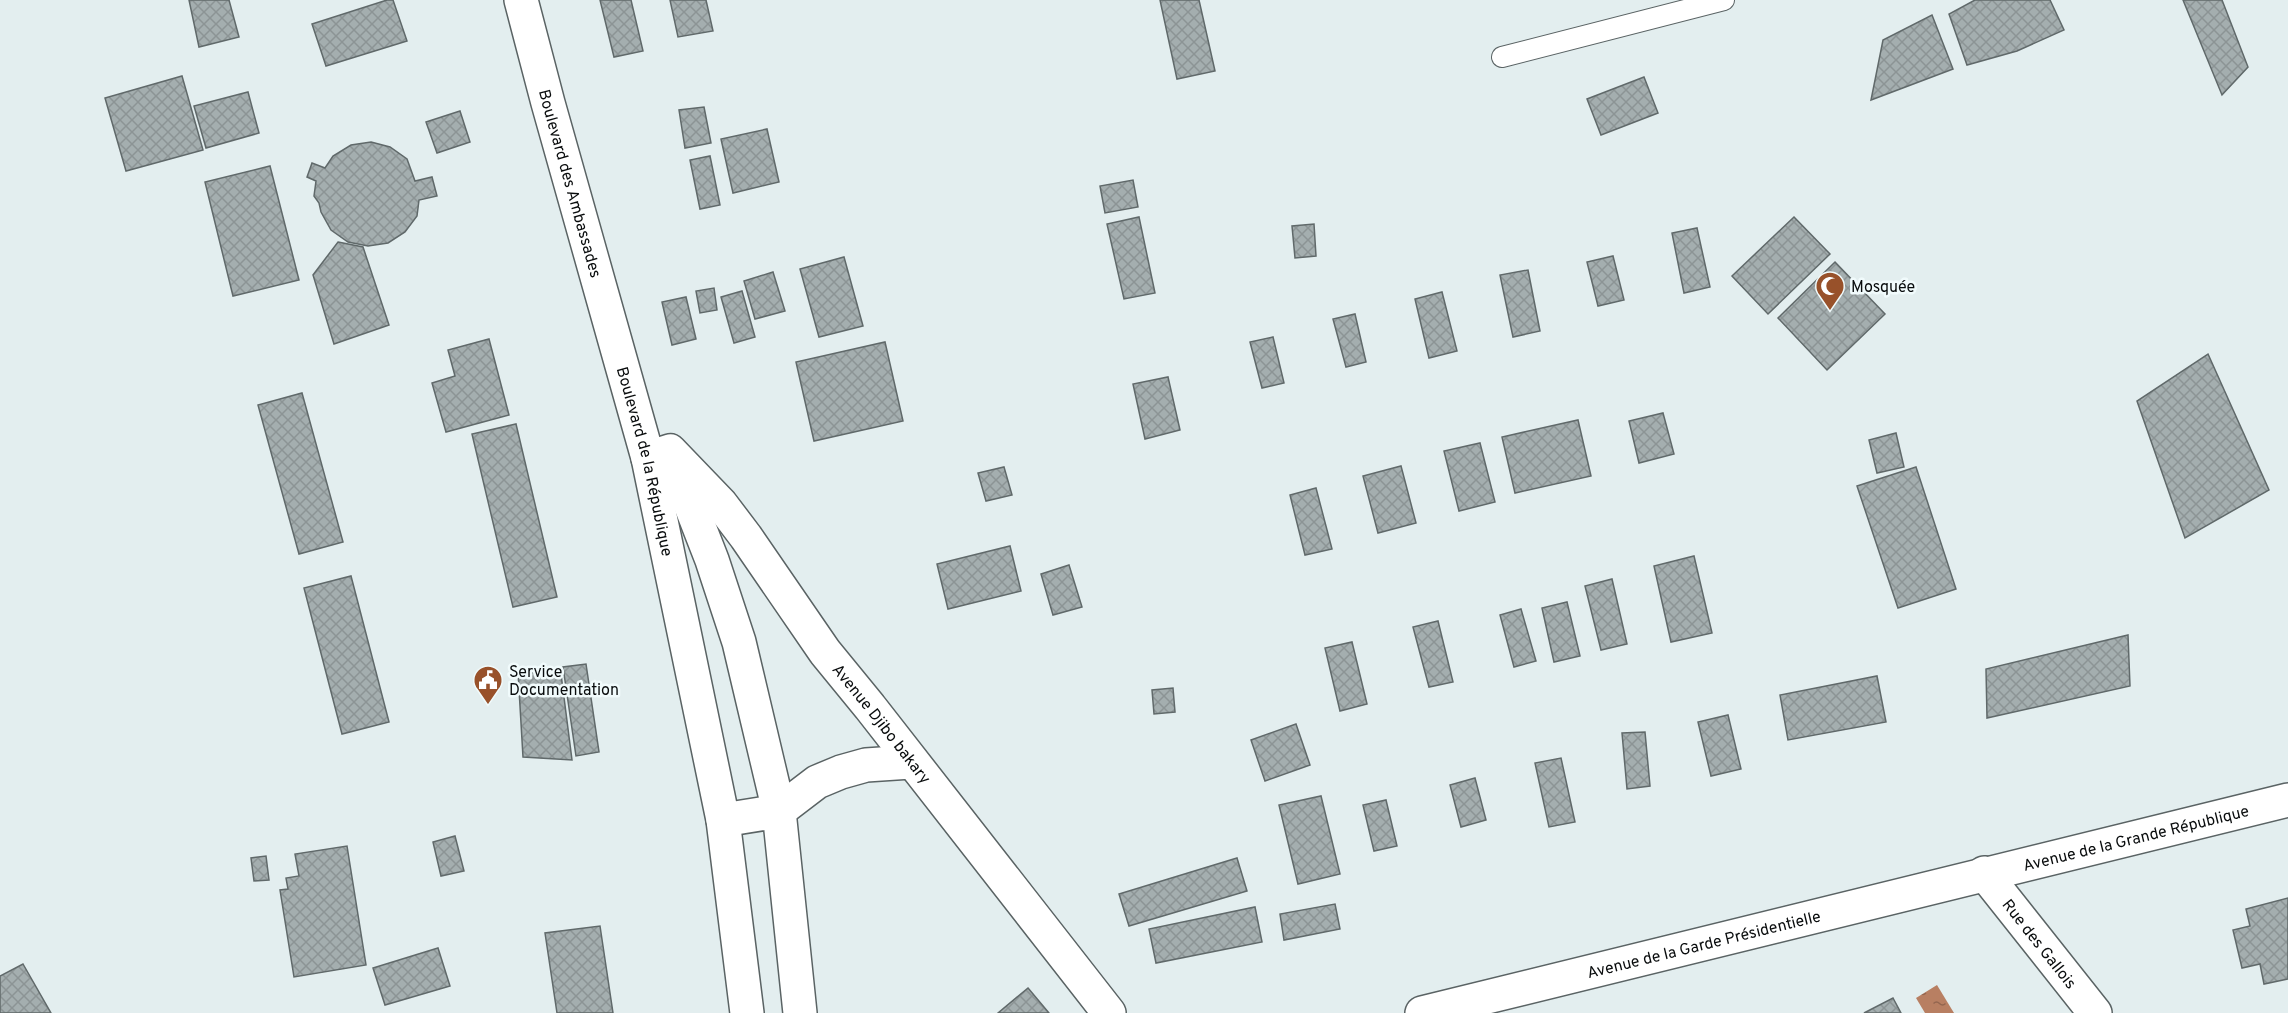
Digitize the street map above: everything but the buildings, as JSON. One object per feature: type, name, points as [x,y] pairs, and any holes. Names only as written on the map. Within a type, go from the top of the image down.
[{"type":"main road","name":"Boulevard des Ambassades","points":[[521,0],[622,366]]},
{"type":"main road","name":"Boulevard de la République","points":[[622,366],[659,454],[712,560],[739,642],[779,811],[800,1013]]},
{"type":"main road","name":"Boulevard de la République","points":[[659,454],[723,820],[747,1013]]},
{"type":"main road","name":"Avenue Djibo bakary","points":[[659,454],[728,512],[825,652],[1109,1013]]},
{"type":"main road","points":[[723,820],[779,811],[817,782],[841,772],[866,765],[911,762]]},
{"type":"main road","name":"Avenue de la Grande République","points":[[1984,873],[2288,800]]},
{"type":"main road","name":"Avenue de la Garde Présidentielle","points":[[1422,1013],[1984,873]]},
{"type":"main road","name":"Rue des Gallois","points":[[1984,873],[2095,1013]]},
{"type":"lane","points":[[1502,57],[1724,0]]},
{"type":"water","points":[[1937,985],[1954,1013],[1925,1013],[1916,998]]},
{"type":"place","name":"Mosquée","points":[[1830,312]]},
{"type":"place","name":"Service Documentation","points":[[488,706]]}]
